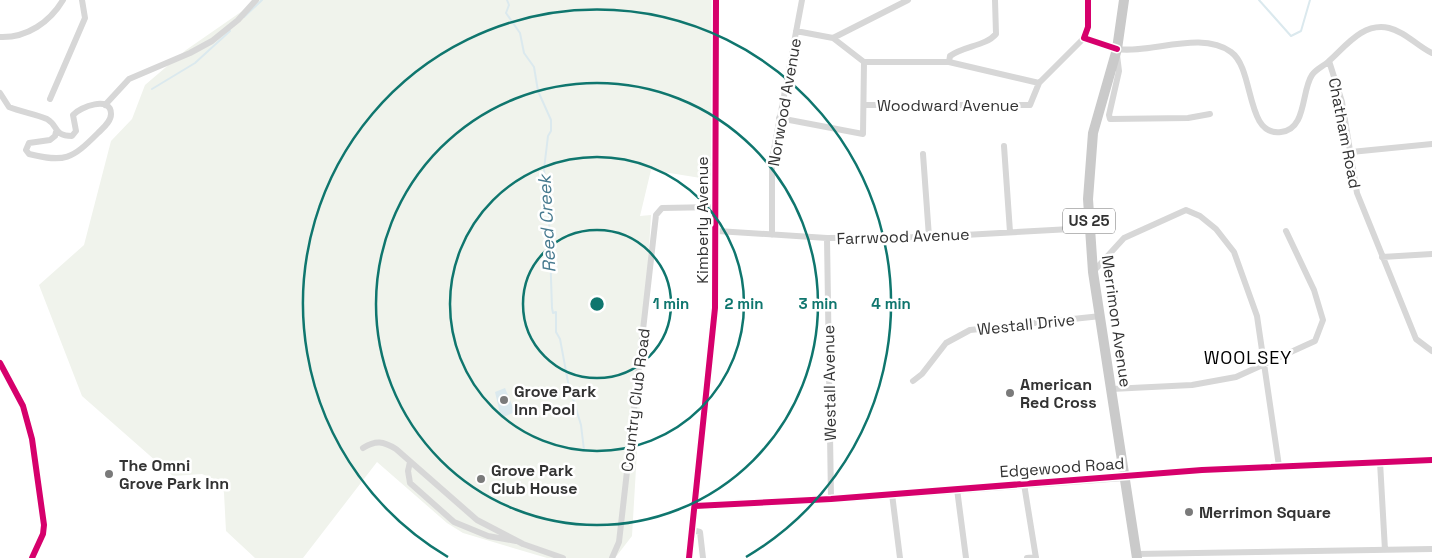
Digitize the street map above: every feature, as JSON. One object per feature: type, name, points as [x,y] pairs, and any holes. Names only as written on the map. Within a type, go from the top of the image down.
[{"type":"main road","name":"Merrimon Avenue","points":[[1124,0],[1117,49],[1093,133],[1089,161],[1089,228],[1093,272],[1136,556]]},
{"type":"street","points":[[0,37],[19,36],[32,30],[49,19],[64,0]]},
{"type":"street","points":[[50,99],[85,18],[82,0]]},
{"type":"street","points":[[105,105],[129,79],[190,53],[212,41],[238,20],[256,0]]},
{"type":"street","name":"Kimberly Avenue","points":[[689,558],[715,308],[717,231],[716,0]]},
{"type":"street","name":"Norwood Avenue","points":[[772,235],[772,160],[802,0]]},
{"type":"street","points":[[833,38],[908,0]]},
{"type":"street","points":[[949,62],[950,56],[958,49],[989,40],[996,34],[995,0]]},
{"type":"street","points":[[1084,38],[1088,27],[1088,0]]},
{"type":"street","points":[[1329,61],[1352,38],[1360,33],[1378,28],[1388,28],[1399,32],[1432,53]]},
{"type":"street","points":[[796,31],[833,38],[864,62],[949,62],[1039,83]]},
{"type":"street","name":"Chatham Road","points":[[1084,38],[1117,49],[1205,43],[1226,48],[1241,63],[1260,123],[1275,132],[1287,131],[1295,124],[1312,75],[1329,61],[1342,102],[1357,193],[1416,339],[1432,351]]},
{"type":"street","name":"Woodward Avenue","points":[[779,118],[863,134],[864,105],[1030,105],[1039,83],[1084,38]]},
{"type":"street","points":[[1117,49],[1119,71],[1109,115],[1110,119],[1188,118],[1210,114]]},
{"type":"street","points":[[864,62],[864,105]]},
{"type":"street","points":[[0,93],[9,107],[47,119],[56,132],[64,136],[72,136],[76,131],[73,115],[77,110],[97,103],[105,105],[110,110],[111,117],[84,148],[75,154],[51,160],[29,154],[26,150],[29,143],[50,140],[55,136],[56,132]]},
{"type":"street","points":[[1350,152],[1432,144]]},
{"type":"street","points":[[1004,146],[1010,232]]},
{"type":"street","points":[[923,154],[928,237]]},
{"type":"street","name":"Country Club Road","points":[[612,558],[619,542],[656,215],[662,208],[716,207]]},
{"type":"street","points":[[1093,272],[1124,238],[1186,210],[1200,216],[1221,234],[1234,252],[1257,316],[1263,366],[1280,466]]},
{"type":"street","name":"Farrwood Avenue","points":[[717,231],[826,238],[928,237],[1089,228]]},
{"type":"street","points":[[1111,389],[1192,385],[1236,377],[1315,341],[1323,320],[1314,290],[1286,231]]},
{"type":"street","name":"Westall Avenue","points":[[826,238],[831,499]]},
{"type":"street","points":[[1382,257],[1432,254]]},
{"type":"street","name":"Westall Drive","points":[[913,381],[922,374],[946,343],[970,330],[1101,316]]},
{"type":"street","points":[[0,363],[23,406],[32,439],[44,525],[39,546],[32,558]]},
{"type":"street","points":[[363,448],[378,441],[384,442],[396,449],[477,520],[517,541],[564,558]]},
{"type":"street","name":"Edgewood Road","points":[[695,506],[831,499],[1280,466],[1432,460]]},
{"type":"street","points":[[410,462],[408,471],[410,483],[454,522],[488,536],[517,541]]},
{"type":"street","points":[[1380,462],[1385,550]]},
{"type":"street","points":[[1024,484],[1036,558],[1026,558]]},
{"type":"street","points":[[957,489],[966,558]]},
{"type":"street","points":[[892,494],[900,558]]},
{"type":"street","points":[[692,530],[700,532],[704,558]]},
{"type":"street","points":[[1136,556],[1432,549]]},
{"type":"shaded area","points":[[258,0],[712,0],[713,180],[651,170],[640,216],[651,215],[632,536],[615,558],[547,558],[463,533],[447,523],[377,462],[303,558],[255,558],[226,531],[224,493],[221,482],[202,474],[173,476],[82,396],[39,285],[84,245],[111,141],[132,119],[145,85],[186,50]]},
{"type":"shaded area","name":"Grove Park Inn Pool","points":[[505,388],[515,412],[501,418],[495,392]]},
{"type":"waterway","points":[[244,17],[262,0]]},
{"type":"waterway","name":"Reed Creek","points":[[507,0],[509,5],[506,13],[520,33],[524,53],[534,67],[538,91],[551,120],[551,131],[548,136],[544,169],[549,219],[552,308],[553,313],[556,312],[556,332],[560,339],[568,382],[581,425],[584,450]]},
{"type":"waterway","name":"Reed Creek","points":[[1259,0],[1291,36],[1301,31],[1310,0]]},
{"type":"waterway","points":[[152,89],[195,63],[230,31]]},
{"type":"cycle path","points":[[689,558],[715,308],[716,0]]},
{"type":"cycle path","points":[[1088,0],[1088,27],[1084,38],[1117,49]]},
{"type":"cycle path","points":[[0,363],[23,406],[32,439],[44,525],[43,534],[32,558]]},
{"type":"cycle path","points":[[695,506],[831,499],[1202,470],[1432,460]]},
{"type":"place","name":"American Red Cross","points":[[1010,393]]},
{"type":"place","name":"Grove Park Inn Pool","points":[[504,400]]},
{"type":"place","name":"The Omni Grove Park Inn","points":[[109,474]]},
{"type":"place","name":"Grove Park Club House","points":[[481,479]]},
{"type":"place","name":"Merrimon Square","points":[[1189,512]]},
{"type":"district","name":"WOOLSEY","points":[[1248,358]]}]
